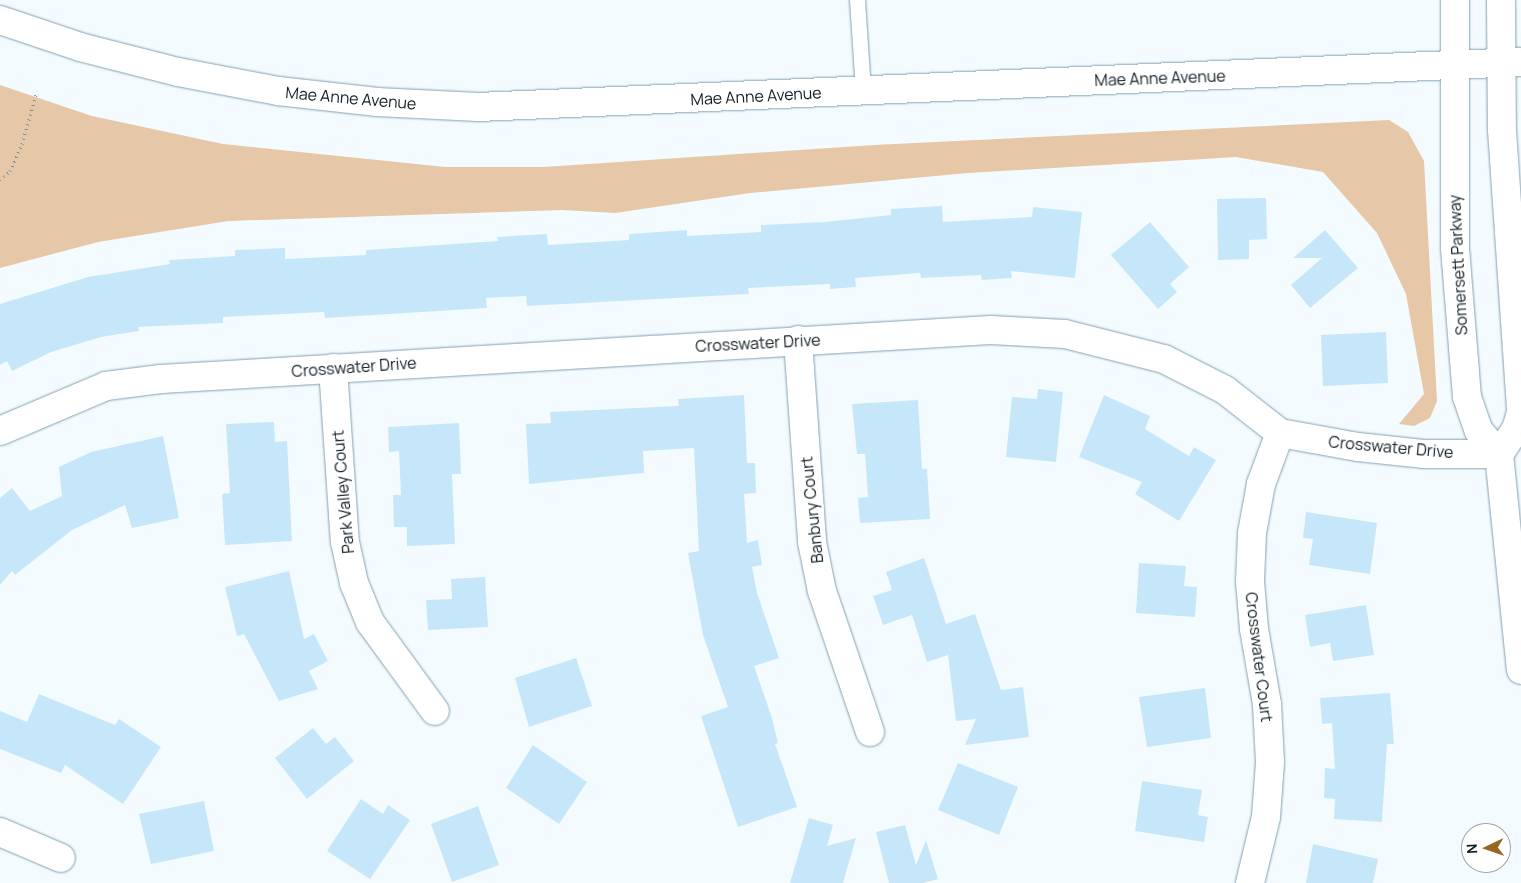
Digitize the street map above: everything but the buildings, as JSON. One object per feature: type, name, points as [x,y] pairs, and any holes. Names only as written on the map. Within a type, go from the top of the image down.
[{"type":"street","name":"Somersett Parkway","points":[[1455,0],[1455,248],[1467,397],[1479,432],[1499,454]]},
{"type":"street","points":[[1501,0],[1511,62],[1502,130],[1521,412],[1516,429],[1499,454],[1512,490],[1521,670]]},
{"type":"street","name":"Mae Anne Avenue","points":[[0,20],[80,47],[178,72],[278,91],[377,102],[478,107],[568,105],[863,90],[1454,66],[1511,62]]},
{"type":"street","name":"Crosswater Drive","points":[[0,431],[106,386],[333,368],[991,330],[1065,334],[1164,359],[1225,390],[1280,433],[1358,448],[1423,454],[1499,454]]},
{"type":"street","name":"Banbury Court","points":[[798,340],[812,542],[822,590],[870,732]]},
{"type":"street","name":"Park Valley Court","points":[[333,368],[345,542],[354,583],[370,622],[434,711]]},
{"type":"street","name":"Crosswater Court","points":[[1250,883],[1266,817],[1270,762],[1268,704],[1251,600],[1252,533],[1261,484],[1280,433]]},
{"type":"street","points":[[0,832],[61,858]]},
{"type":"lane","points":[[857,0],[863,90]]},
{"type":"path","points":[[0,180],[10,171],[22,144],[37,91]]},
{"type":"shaded area","points":[[0,85],[92,116],[223,144],[445,167],[544,167],[874,145],[1389,120],[1408,132],[1424,161],[1437,401],[1430,418],[1414,426],[1399,424],[1424,394],[1406,294],[1377,233],[1323,172],[1236,157],[968,173],[750,193],[615,213],[562,210],[228,221],[98,242],[0,268]]}]
